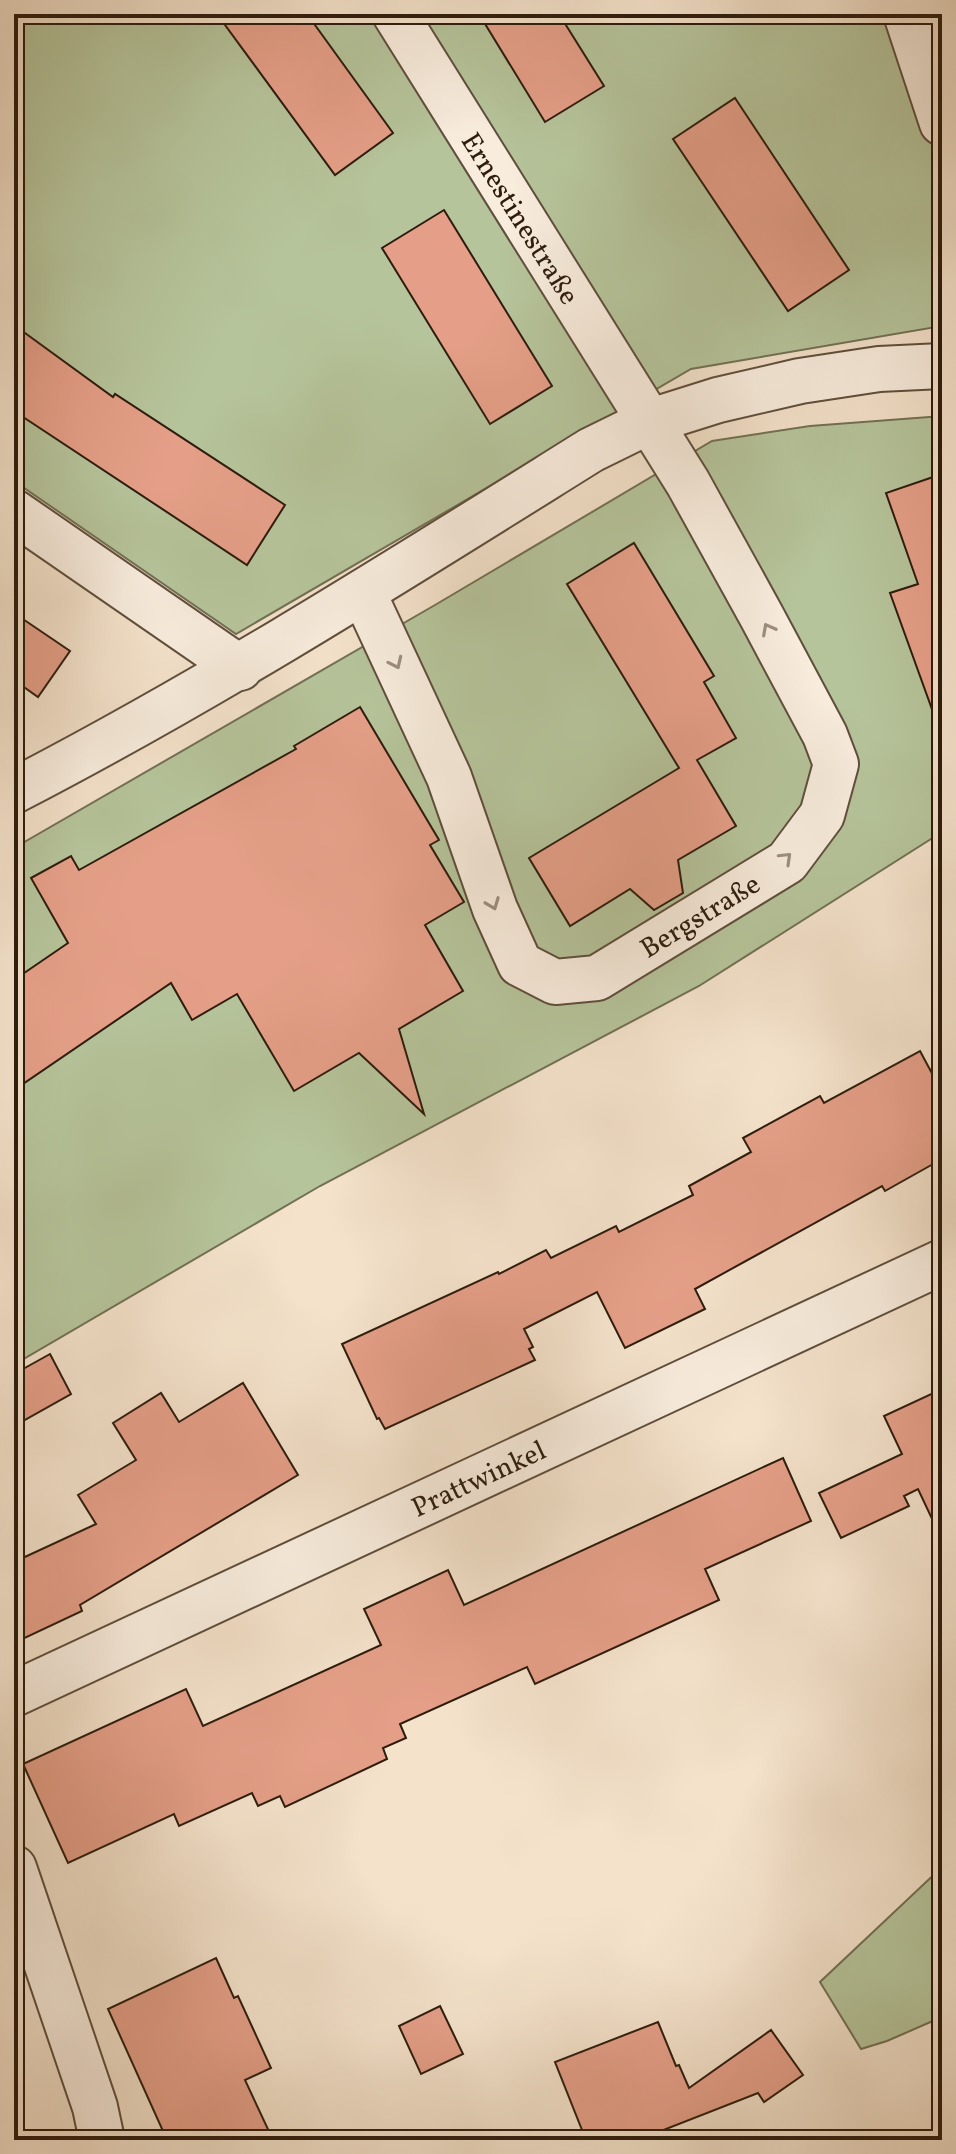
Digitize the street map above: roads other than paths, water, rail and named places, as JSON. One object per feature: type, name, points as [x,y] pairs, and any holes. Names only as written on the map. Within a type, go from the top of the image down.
[{"type":"street","name":"Ernestinestraße","points":[[395,14],[648,422]]},
{"type":"street","points":[[906,14],[942,123]]},
{"type":"street","points":[[14,791],[117,738],[240,668],[591,450],[648,422],[718,400],[800,381],[879,369],[942,366]]},
{"type":"street","name":"Bergstraße","points":[[363,592],[449,777],[495,909],[520,964],[555,982],[597,978],[787,862],[822,815],[836,764],[825,735],[718,537],[688,483],[648,422]]},
{"type":"street","points":[[14,512],[240,668]]},
{"type":"street","name":"Prattwinkel","points":[[14,1694],[942,1262]]},
{"type":"street","points":[[14,1868],[95,2107],[102,2140]]}]
